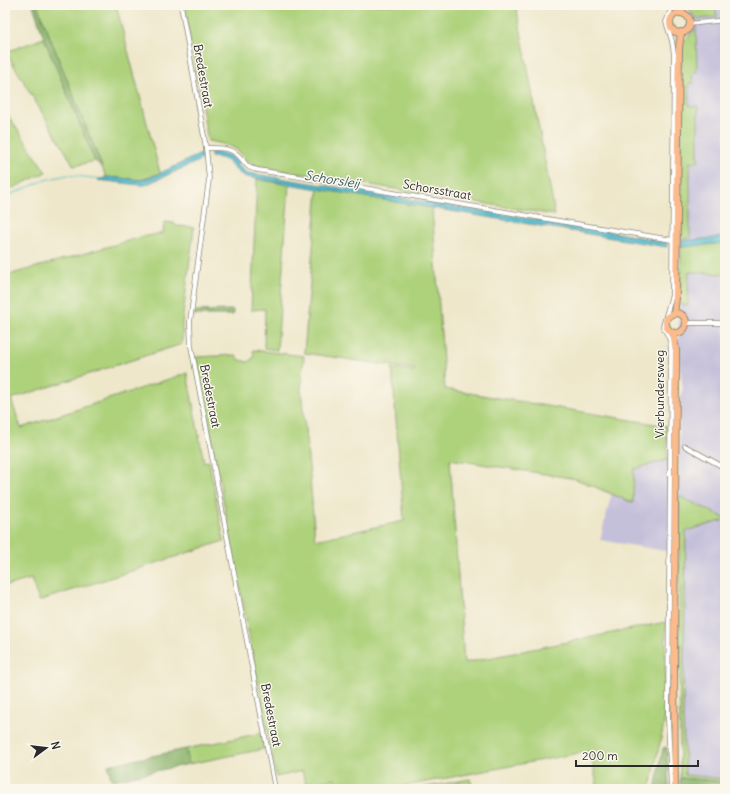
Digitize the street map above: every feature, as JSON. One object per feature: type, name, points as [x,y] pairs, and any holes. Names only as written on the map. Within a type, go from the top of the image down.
[{"type":"main road","points":[[678,5],[680,13],[688,17],[689,24],[687,30],[679,32],[671,27],[670,20],[672,17],[680,13],[682,5]]},
{"type":"main road","name":"Vierbundersweg","points":[[677,314],[676,128],[679,32]]},
{"type":"main road","points":[[677,314],[684,318],[686,323],[684,329],[676,333],[668,329],[666,323],[668,317],[677,314]]},
{"type":"main road","name":"Vierbundersweg","points":[[674,789],[671,743],[671,664],[673,371],[676,350],[676,333]]},
{"type":"street","name":"Bredestraat","points":[[181,5],[206,148],[209,180],[190,322],[191,346],[275,789]]},
{"type":"street","name":"Vierbundersweg","points":[[673,5],[666,22],[672,41],[674,54],[676,128],[672,240],[672,295],[663,326],[670,340],[673,371]]},
{"type":"street","points":[[689,24],[725,20]]},
{"type":"street","name":"Schorsstraat","points":[[206,148],[221,148],[232,151],[239,155],[246,166],[258,170],[672,240]]},
{"type":"street","points":[[686,323],[725,324]]},
{"type":"street","points":[[685,446],[725,468]]},
{"type":"street","name":"Vierbundersweg","points":[[670,789],[671,743]]},
{"type":"shaded area","points":[[689,5],[725,5],[725,518],[679,496],[680,404],[683,388],[678,353]]},
{"type":"shaded area","points":[[645,458],[672,460],[671,549],[665,551],[600,540],[612,492],[632,466]]},
{"type":"shaded area","points":[[724,519],[725,779],[684,775],[683,716],[686,530]]},
{"type":"green space","points":[[33,5],[37,5],[102,167],[95,161],[44,38]]},
{"type":"green space","points":[[37,5],[116,5],[160,173],[140,180],[106,177]]},
{"type":"green space","points":[[184,5],[516,5],[555,215],[261,167],[249,162],[232,147],[208,141]]},
{"type":"green space","points":[[685,5],[715,5],[717,17],[700,19],[695,17]]},
{"type":"green space","points":[[696,28],[697,71],[692,75],[693,83],[689,84],[689,106],[698,106],[698,162],[690,162],[690,238],[680,239],[682,41],[684,41]]},
{"type":"green space","points":[[44,38],[95,161],[74,166],[6,52]]},
{"type":"green space","points":[[5,111],[46,172],[5,192]]},
{"type":"green space","points":[[257,179],[289,185],[277,350],[264,348],[265,309],[251,310]]},
{"type":"green space","points":[[318,189],[432,208],[445,389],[667,426],[667,460],[634,469],[633,503],[576,479],[450,459],[464,663],[666,622],[664,724],[650,789],[598,789],[590,751],[389,789],[338,789],[335,779],[306,784],[302,771],[276,777],[196,357],[236,355],[238,359],[247,362],[254,356],[253,350],[304,356],[301,390],[315,540],[404,521],[392,368],[414,371],[415,369],[304,353]]},
{"type":"green space","points":[[164,222],[174,223],[176,226],[194,227],[182,323],[182,344],[11,399],[21,428],[187,373],[204,462],[209,461],[224,541],[39,601],[31,579],[5,586],[5,276],[145,236],[163,233]]},
{"type":"green space","points":[[725,243],[725,274],[689,272],[688,305],[680,305],[681,247]]},
{"type":"green space","points":[[233,310],[233,315],[194,315],[195,311]]},
{"type":"green space","points":[[679,496],[725,518],[725,520],[686,531],[683,716],[685,775],[725,779],[725,782],[680,778]]},
{"type":"green space","points":[[261,733],[264,749],[189,764],[186,749]]},
{"type":"green space","points":[[667,747],[669,789],[655,789],[663,748]]},
{"type":"green space","points":[[186,749],[189,764],[113,780],[111,779],[108,765]]},
{"type":"green space","points":[[680,778],[725,782],[725,789],[680,789]]},
{"type":"green space","points":[[470,779],[473,789],[415,789]]},
{"type":"water","points":[[211,152],[228,155],[248,173],[595,229],[667,242],[667,247],[247,177],[238,172],[224,159],[211,157]]},
{"type":"water","points":[[203,153],[203,159],[145,185],[98,180],[107,177],[142,180],[152,177]]},
{"type":"water","points":[[725,237],[725,243],[681,247],[681,241]]},
{"type":"waterway","name":"Schorsleij","points":[[5,197],[45,180],[67,175],[102,179]]}]
